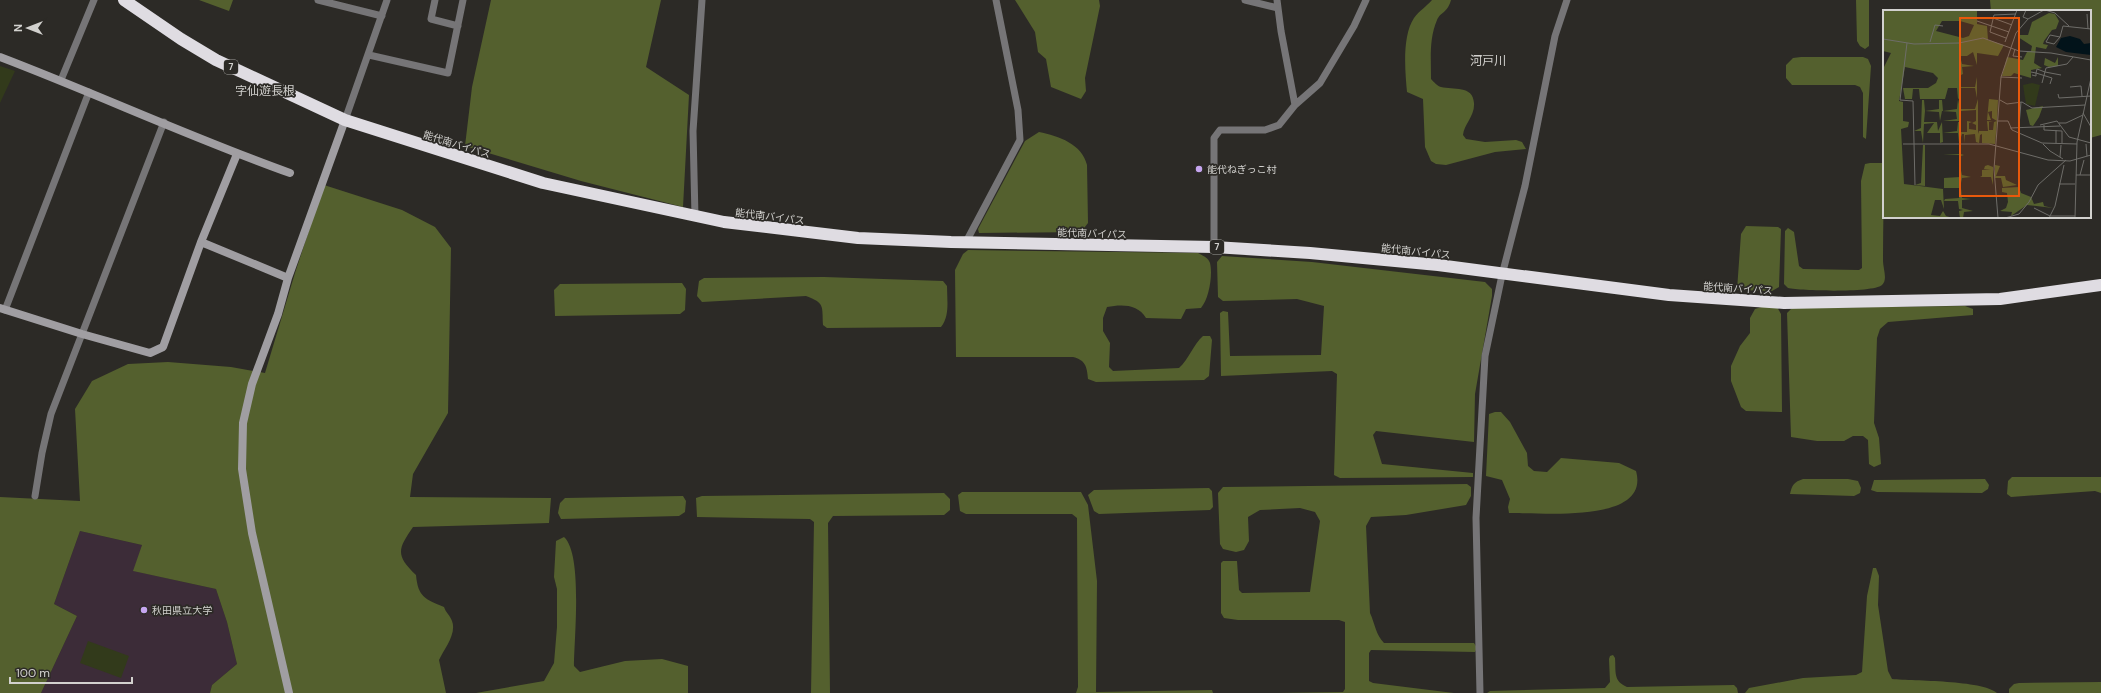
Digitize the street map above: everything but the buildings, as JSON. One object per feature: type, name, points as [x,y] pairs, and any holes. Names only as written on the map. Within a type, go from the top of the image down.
[{"type":"highway","name":"能代南バイパス","points":[[124,0],[181,39],[216,60],[345,120],[543,183],[695,217],[778,229],[858,238],[966,242],[1214,247],[1378,259],[1438,265],[1502,275],[1669,295],[1784,303],[2000,299],[2101,285]]},
{"type":"street","points":[[61,80],[94,0]]},
{"type":"street","points":[[318,0],[382,16]]},
{"type":"street","points":[[289,693],[252,533],[242,469],[244,417],[252,384],[278,314],[288,278],[387,0]]},
{"type":"street","points":[[435,0],[431,19],[458,26]]},
{"type":"street","points":[[369,54],[448,73],[463,0]]},
{"type":"street","points":[[695,217],[693,123],[702,0]]},
{"type":"street","points":[[966,242],[1020,140],[1018,110],[996,0]]},
{"type":"street","points":[[1245,0],[1277,4],[1296,105]]},
{"type":"street","points":[[1214,247],[1214,138],[1220,130],[1265,130],[1279,125],[1296,105],[1320,83],[1354,26],[1366,0]]},
{"type":"street","points":[[1480,693],[1476,518],[1485,356],[1502,275],[1525,186],[1555,36],[1567,0]]},
{"type":"street","points":[[0,57],[164,122],[237,154],[290,173]]},
{"type":"street","points":[[89,92],[3,309],[82,334],[150,353],[163,347],[201,242],[237,154]]},
{"type":"street","points":[[35,496],[42,453],[51,414],[164,122]]},
{"type":"street","points":[[201,242],[288,278]]},
{"type":"shaded area","name":"秋田県立大学","points":[[80,531],[142,545],[134,571],[216,589],[227,622],[237,664],[212,685],[210,693],[41,693],[77,616],[54,604]]},
{"type":"green space","points":[[199,0],[233,0],[229,11]]},
{"type":"green space","points":[[491,0],[661,0],[646,67],[689,95],[683,207],[581,181],[465,146],[472,87]]},
{"type":"green space","points":[[1015,0],[1099,0],[1100,6],[1085,78],[1086,91],[1081,99],[1051,87],[1046,59],[1038,52],[1035,32]]},
{"type":"green space","points":[[1432,0],[1451,0],[1448,8],[1440,15],[1434,27],[1431,49],[1431,79],[1436,84],[1446,88],[1462,89],[1470,93],[1473,97],[1473,112],[1465,127],[1463,135],[1466,139],[1485,142],[1516,140],[1522,142],[1526,149],[1495,152],[1446,165],[1436,164],[1431,161],[1425,147],[1423,99],[1407,92],[1405,54],[1410,25],[1416,15]]},
{"type":"green space","points":[[1856,0],[1869,0],[1869,46],[1865,49],[1860,46],[1857,41]]},
{"type":"green space","points":[[1990,0],[2101,0],[2101,135],[2091,138],[2091,10],[1991,10]]},
{"type":"green space","points":[[1863,57],[1868,59],[1871,66],[1866,139],[1863,137],[1863,93],[1860,87],[1855,85],[1792,85],[1786,78],[1786,65],[1793,58]]},
{"type":"green space","points":[[0,66],[15,71],[0,103]]},
{"type":"green space","points":[[1039,132],[1069,142],[1075,146],[1084,158],[1087,165],[1088,223],[1081,232],[979,233],[978,229],[1025,141]]},
{"type":"green space","points":[[1883,163],[1884,283],[1876,288],[1852,290],[1807,290],[1788,288],[1784,284],[1785,231],[1788,228],[1794,232],[1799,266],[1803,269],[1859,270],[1862,268],[1861,181],[1865,164]]},
{"type":"green space","points":[[324,185],[402,210],[435,227],[451,248],[448,413],[413,474],[410,497],[551,498],[549,523],[413,527],[404,541],[401,552],[402,557],[409,568],[416,575],[421,593],[427,599],[444,607],[452,621],[453,631],[439,660],[446,693],[210,693],[212,685],[237,664],[227,622],[216,589],[133,571],[142,545],[80,531],[54,604],[77,616],[41,693],[0,693],[0,497],[80,501],[75,409],[92,381],[128,364],[168,362],[231,367],[265,373],[295,273]]},
{"type":"green space","points":[[1746,226],[1778,227],[1781,229],[1779,287],[1772,291],[1737,290],[1741,234]]},
{"type":"green space","points":[[968,250],[1198,253],[1208,259],[1211,268],[1211,280],[1208,293],[1201,308],[1186,309],[1181,319],[1146,318],[1139,310],[1124,305],[1107,307],[1103,318],[1103,331],[1110,343],[1109,367],[1113,371],[1179,368],[1203,336],[1210,336],[1212,340],[1209,376],[1204,380],[1096,382],[1088,379],[1085,364],[1073,357],[956,357],[955,270],[963,254]]},
{"type":"green space","points":[[1222,256],[1312,262],[1485,282],[1492,289],[1492,296],[1475,394],[1474,442],[1376,431],[1373,435],[1382,464],[1473,473],[1473,477],[1340,478],[1334,475],[1337,374],[1332,371],[1221,376],[1220,313],[1223,311],[1228,312],[1230,356],[1321,355],[1324,306],[1297,299],[1223,301],[1218,297],[1217,262]]},
{"type":"green space","points":[[824,277],[943,281],[947,286],[946,318],[941,327],[827,328],[823,325],[821,306],[817,301],[806,296],[702,302],[697,296],[699,281],[704,278]]},
{"type":"green space","points":[[682,283],[686,289],[685,310],[680,314],[555,316],[554,290],[560,284]]},
{"type":"green space","points":[[1765,306],[1777,307],[1781,314],[1782,412],[1746,411],[1741,407],[1731,381],[1731,366],[1740,346],[1750,333],[1750,318],[1755,309]]},
{"type":"green space","points":[[1965,306],[1973,309],[1973,315],[1888,322],[1880,329],[1877,338],[1874,423],[1879,438],[1881,464],[1874,467],[1869,464],[1868,440],[1863,436],[1853,436],[1844,441],[1817,441],[1791,437],[1787,313],[1792,308]]},
{"type":"green space","points":[[1501,412],[1510,422],[1527,453],[1528,466],[1534,471],[1547,472],[1561,458],[1619,463],[1636,471],[1636,488],[1627,500],[1610,508],[1566,514],[1509,513],[1508,507],[1510,499],[1502,480],[1486,476],[1489,414]]},
{"type":"green space","points":[[2012,477],[2101,477],[2101,493],[2095,491],[2011,497],[2007,494],[2008,481]]},
{"type":"green space","points":[[1803,479],[1848,479],[1858,481],[1861,488],[1860,493],[1854,496],[1790,494],[1794,484]]},
{"type":"green space","points":[[1985,479],[1989,485],[1988,489],[1982,493],[1877,492],[1871,490],[1874,480]]},
{"type":"green space","points":[[1467,484],[1471,487],[1471,496],[1466,505],[1406,515],[1371,517],[1366,526],[1370,613],[1381,640],[1384,643],[1474,643],[1477,648],[1475,652],[1371,650],[1369,653],[1369,681],[1373,683],[1454,693],[1276,693],[1343,692],[1345,689],[1345,622],[1339,620],[1238,620],[1224,618],[1221,613],[1221,563],[1223,561],[1237,561],[1239,590],[1242,593],[1310,592],[1320,521],[1315,512],[1300,508],[1260,510],[1248,517],[1249,541],[1244,550],[1236,552],[1223,549],[1220,544],[1218,493],[1223,487]]},
{"type":"green space","points":[[1209,488],[1212,491],[1213,507],[1210,510],[1099,514],[1094,511],[1088,495],[1094,490]]},
{"type":"green space","points":[[962,492],[1081,492],[1088,505],[1097,581],[1096,692],[1212,690],[1213,693],[1076,693],[1078,687],[1077,518],[1072,514],[966,514],[960,511],[958,495]]},
{"type":"green space","points":[[944,493],[950,499],[950,510],[944,515],[833,516],[828,523],[830,693],[811,693],[814,522],[810,519],[697,517],[696,498],[702,496]]},
{"type":"green space","points":[[683,496],[686,501],[685,512],[679,516],[561,519],[558,513],[560,503],[565,498]]},
{"type":"green space","points":[[564,537],[570,546],[576,578],[574,666],[580,672],[625,661],[662,659],[688,666],[688,693],[476,693],[544,681],[554,663],[557,627],[557,589],[554,577],[556,541]]},
{"type":"green space","points":[[1873,568],[1876,568],[1879,576],[1878,605],[1888,671],[1892,679],[1963,683],[1989,689],[1997,693],[1745,693],[1749,688],[1803,678],[1856,675],[1862,672],[1867,596]]},
{"type":"green space","points":[[88,641],[129,656],[121,678],[80,663]]},
{"type":"green space","points":[[1613,655],[1615,658],[1617,679],[1627,687],[1734,685],[1737,688],[1738,693],[1487,693],[1490,691],[1605,688],[1610,682],[1609,659],[1610,656]]},
{"type":"green space","points":[[2101,682],[2101,693],[2009,693],[2009,689],[2014,684],[2019,683]]},
{"type":"place","name":"能代ねぎっこ村","points":[[1199,169]]},
{"type":"place","name":"秋田県立大学","points":[[144,610]]},
{"type":"district","name":"河戸川","points":[[1488,61]]},
{"type":"district","name":"字仙遊長根","points":[[265,91]]}]
